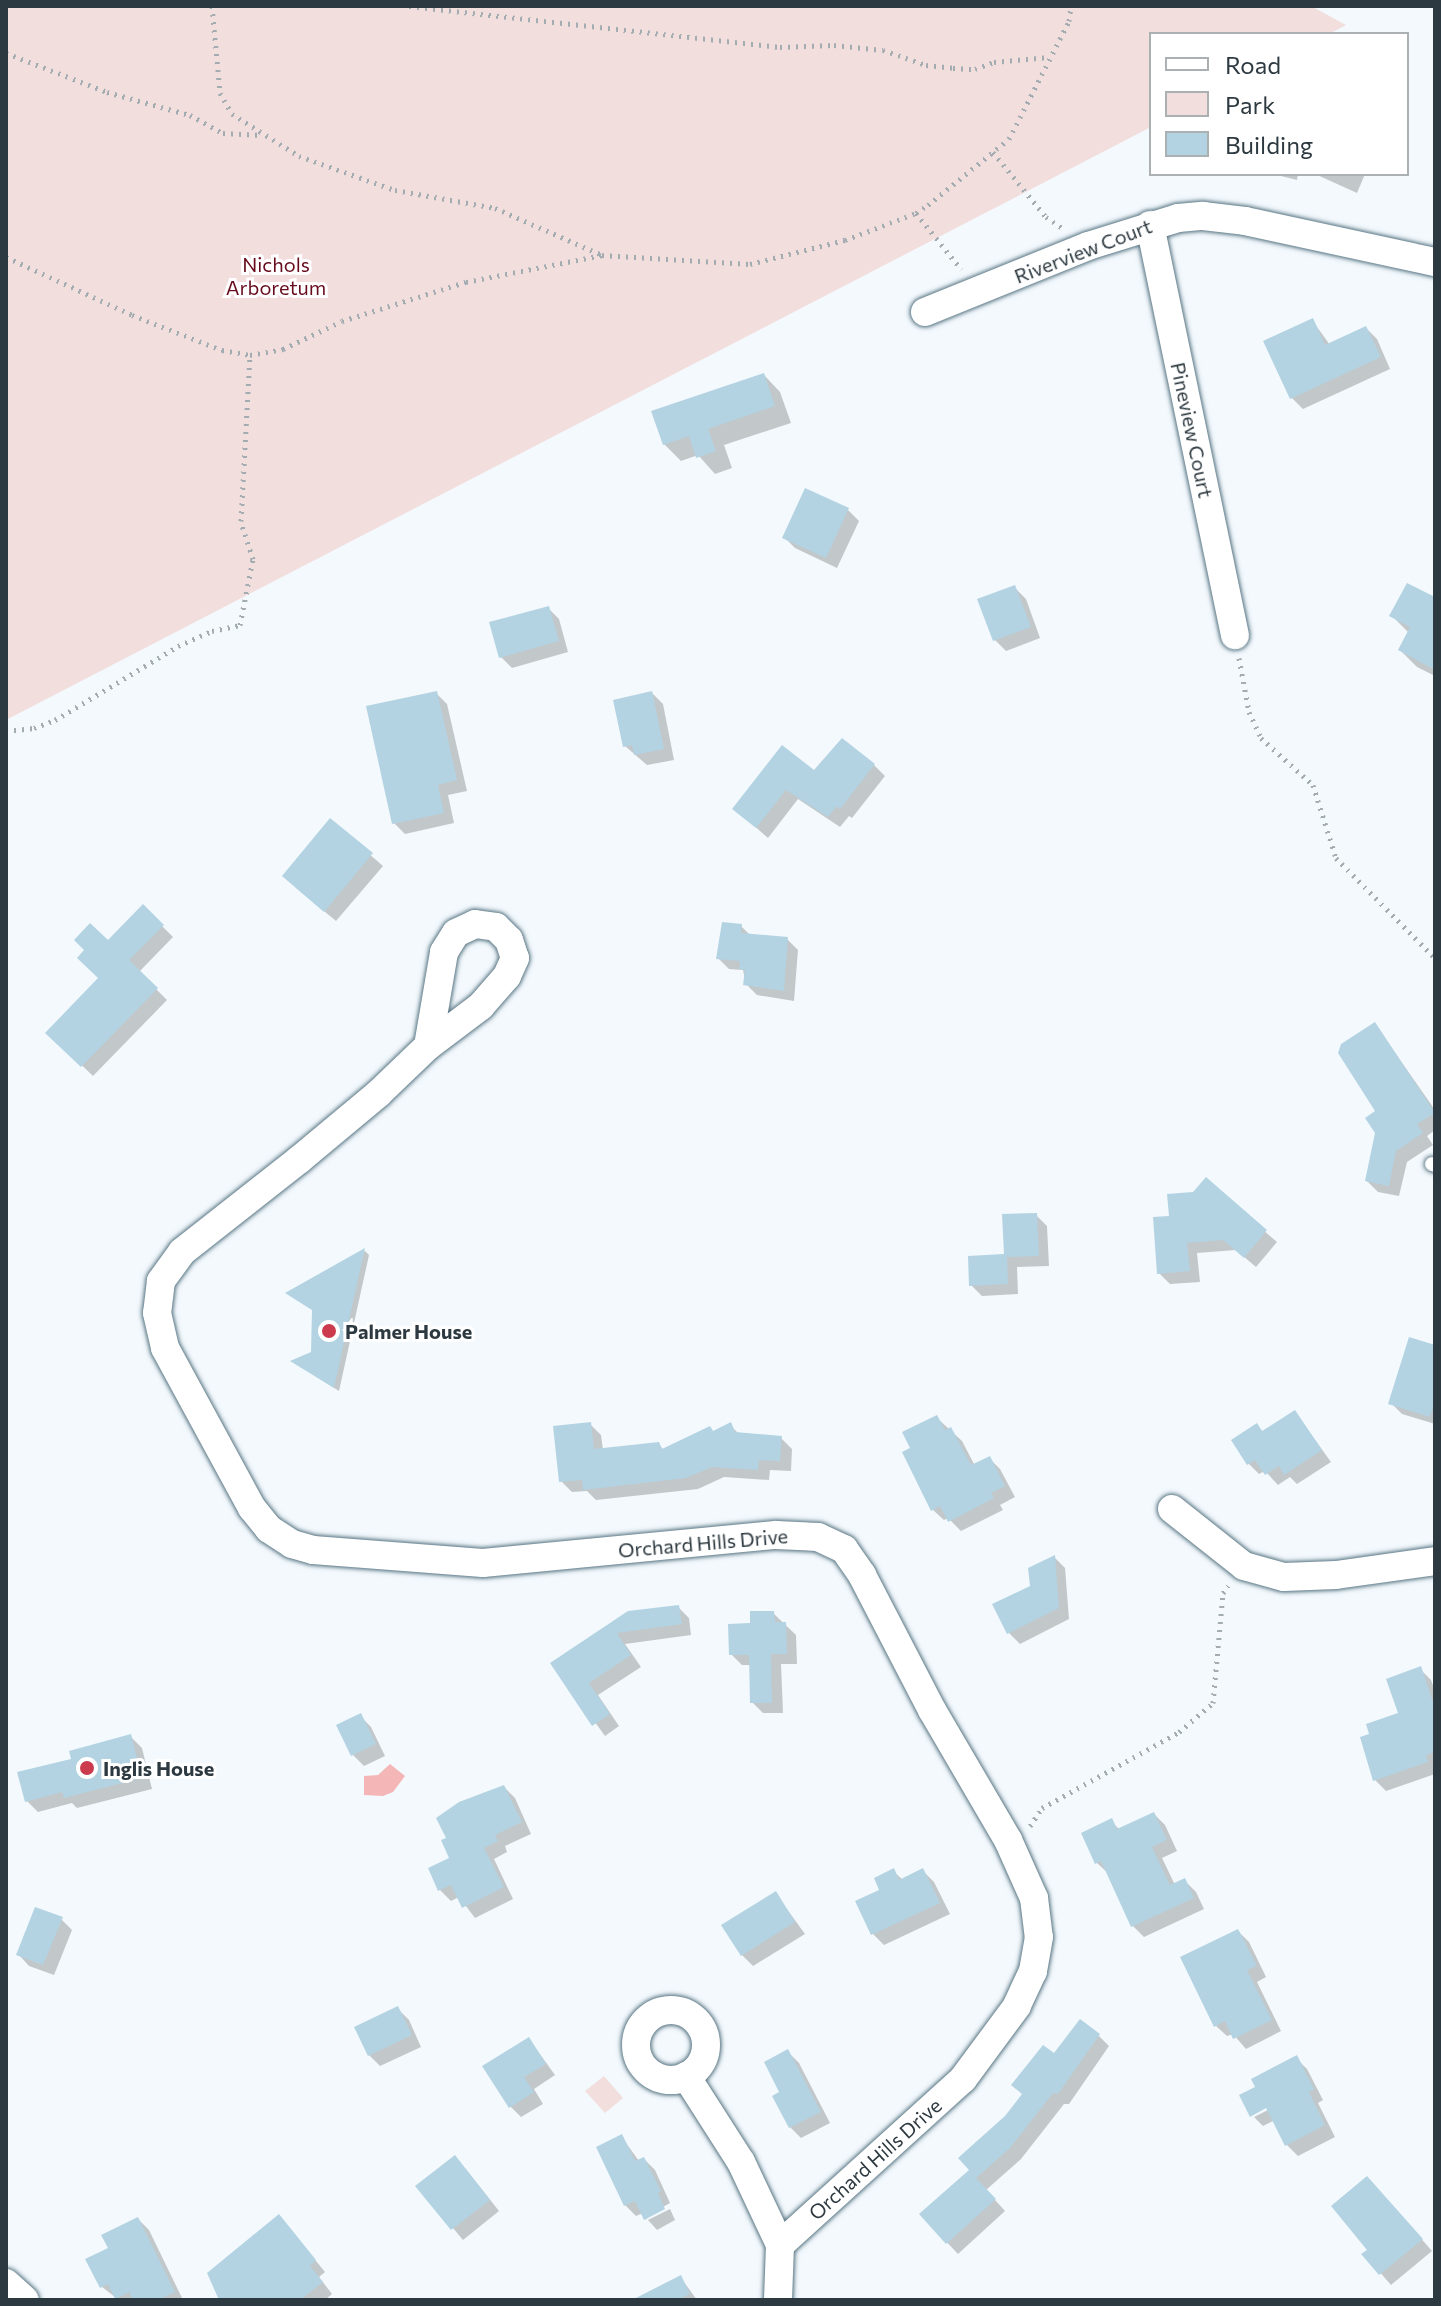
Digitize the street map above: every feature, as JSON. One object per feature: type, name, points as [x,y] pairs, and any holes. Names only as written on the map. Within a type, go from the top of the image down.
[{"type":"street","name":"Riverview Court","points":[[925,312],[1088,246],[1150,225],[1203,216],[1245,221],[1435,262]]},
{"type":"street","name":"Pineview Court","points":[[1150,225],[1235,635]]},
{"type":"street","name":"Orchard Hills Drive","points":[[428,1046],[378,1094],[182,1252],[161,1281],[157,1313],[165,1348],[252,1508],[269,1529],[292,1544],[313,1550],[483,1563],[776,1535],[818,1537],[844,1549],[862,1575],[932,1710],[1012,1849],[1034,1898],[1039,1937],[1033,1971],[1017,2006],[963,2079],[780,2245]]},
{"type":"street","points":[[1172,1509],[1244,1566],[1284,1577],[1336,1575],[1435,1561]]},
{"type":"street","points":[[686,2076],[741,2162],[780,2245],[778,2300]]},
{"type":"street","points":[[6,2283],[25,2300]]},
{"type":"path","points":[[212,6],[220,93],[232,114],[262,135],[299,156],[395,190],[495,208],[602,255]]},
{"type":"path","points":[[409,6],[780,47],[834,45],[883,50],[926,65],[953,68],[975,69],[994,62],[1050,57]]},
{"type":"path","points":[[6,257],[132,315],[222,350],[250,355],[283,349],[342,321],[466,282],[602,255],[750,264],[845,240],[916,213],[993,152],[1009,139],[1069,21],[1071,6]]},
{"type":"path","points":[[6,53],[107,92],[190,115],[223,133],[262,135]]},
{"type":"path","points":[[993,152],[1046,217],[1088,246]]},
{"type":"path","points":[[916,213],[979,292]]},
{"type":"path","points":[[6,731],[34,728],[55,720],[178,646],[212,631],[240,625],[253,559],[241,521],[250,355]]},
{"type":"path","points":[[1235,635],[1249,712],[1261,738],[1313,785],[1336,858],[1435,958]]},
{"type":"path","points":[[1012,1849],[1042,1808],[1179,1732],[1213,1703],[1223,1593],[1244,1566]]},
{"type":"green space","name":"Nichols Arboretum","points":[[6,6],[1311,6],[1346,25],[1333,32],[1149,32],[1149,128],[6,720]]},
{"type":"green space","points":[[604,2076],[623,2098],[605,2113],[585,2091]]},
{"type":"shaded area","points":[[390,1764],[405,1776],[393,1792],[383,1796],[364,1795],[364,1776],[378,1775]]},
{"type":"building","points":[[1313,318],[1325,345],[1366,326],[1381,357],[1290,399],[1263,341]]},
{"type":"building","points":[[764,373],[775,406],[708,429],[716,451],[696,458],[689,436],[663,445],[651,411]]},
{"type":"building","points":[[805,488],[849,508],[826,558],[782,538]]},
{"type":"building","points":[[1407,583],[1435,597],[1435,670],[1398,650],[1410,627],[1389,616]]},
{"type":"building","points":[[1015,585],[1031,627],[993,641],[977,599]]},
{"type":"building","points":[[549,606],[559,641],[499,658],[489,622]]},
{"type":"building","points":[[437,691],[457,780],[438,785],[444,813],[392,824],[366,706]]},
{"type":"building","points":[[652,691],[664,749],[634,755],[632,745],[623,747],[613,700]]},
{"type":"building","points":[[842,738],[875,764],[840,809],[837,806],[828,817],[786,790],[756,828],[732,809],[782,745],[814,770]]},
{"type":"building","points":[[330,818],[373,853],[324,912],[282,876]]},
{"type":"building","points":[[143,904],[164,925],[129,960],[158,988],[81,1067],[45,1033],[98,978],[77,958],[84,950],[74,940],[90,923],[108,940]]},
{"type":"building","points":[[722,922],[742,924],[741,933],[788,937],[784,991],[743,985],[745,970],[739,969],[740,961],[716,959]]},
{"type":"building","points":[[1375,1022],[1435,1113],[1417,1124],[1423,1133],[1396,1151],[1389,1186],[1365,1181],[1375,1133],[1365,1118],[1375,1111],[1338,1053],[1341,1044]]},
{"type":"building","points":[[1206,1177],[1267,1230],[1244,1258],[1223,1240],[1187,1243],[1190,1271],[1157,1274],[1153,1217],[1169,1216],[1167,1194],[1193,1192]]},
{"type":"building","points":[[1037,1213],[1039,1256],[1007,1257],[1008,1284],[969,1286],[968,1256],[1004,1254],[1002,1214]]},
{"type":"building","name":"Palmer House","points":[[365,1248],[334,1388],[290,1361],[311,1352],[312,1310],[285,1293]]},
{"type":"building","points":[[1409,1337],[1435,1345],[1435,1402],[1430,1417],[1388,1404]]},
{"type":"building","points":[[1295,1410],[1322,1450],[1284,1475],[1279,1466],[1265,1475],[1255,1460],[1247,1465],[1231,1440],[1257,1423],[1262,1431]]},
{"type":"building","points":[[937,1415],[945,1430],[951,1427],[971,1465],[990,1456],[1005,1486],[991,1493],[994,1498],[948,1522],[940,1506],[931,1511],[902,1452],[910,1448],[902,1432]]},
{"type":"building","points":[[591,1422],[594,1449],[659,1442],[662,1449],[710,1426],[713,1431],[731,1422],[735,1432],[782,1436],[780,1461],[759,1460],[758,1470],[712,1467],[686,1478],[583,1490],[582,1480],[559,1482],[553,1426]]},
{"type":"building","points":[[1055,1555],[1059,1608],[1007,1634],[992,1604],[1030,1586],[1028,1568]]},
{"type":"building","points":[[679,1605],[682,1624],[617,1633],[631,1655],[589,1683],[610,1714],[592,1726],[550,1663],[628,1611]]},
{"type":"building","points":[[750,1611],[774,1611],[775,1622],[786,1622],[787,1654],[771,1654],[772,1703],[750,1703],[749,1655],[729,1655],[728,1624],[750,1623]]},
{"type":"building","points":[[1421,1666],[1435,1708],[1435,1752],[1426,1755],[1428,1762],[1373,1781],[1360,1737],[1369,1734],[1366,1724],[1398,1713],[1386,1679]]},
{"type":"building","points":[[361,1713],[376,1744],[351,1756],[336,1725]]},
{"type":"building","name":"Inglis House","points":[[131,1734],[142,1778],[64,1798],[62,1792],[25,1802],[17,1772],[71,1759],[69,1751]]},
{"type":"building","points":[[504,1785],[522,1822],[495,1835],[498,1841],[484,1848],[504,1887],[462,1908],[451,1885],[438,1891],[428,1868],[449,1858],[441,1840],[446,1838],[436,1818],[459,1802]]},
{"type":"building","points":[[1154,1812],[1167,1840],[1152,1847],[1170,1885],[1185,1878],[1194,1898],[1131,1927],[1101,1861],[1095,1864],[1081,1833],[1112,1818],[1117,1829]]},
{"type":"building","points":[[894,1868],[899,1880],[923,1868],[940,1903],[871,1935],[855,1901],[879,1890],[874,1878]]},
{"type":"building","points":[[776,1891],[795,1922],[741,1956],[721,1925]]},
{"type":"building","points":[[35,1907],[63,1917],[43,1965],[16,1955]]},
{"type":"building","points":[[1238,1929],[1257,1966],[1247,1970],[1272,2020],[1233,2039],[1225,2021],[1214,2027],[1180,1957]]},
{"type":"building","points":[[398,2006],[412,2035],[368,2056],[354,2027]]},
{"type":"building","points":[[1080,2019],[1100,2034],[1058,2094],[1053,2093],[1010,2148],[976,2178],[996,2199],[946,2244],[919,2214],[969,2170],[958,2158],[1005,2116],[1022,2094],[1011,2085],[1043,2045],[1054,2053]]},
{"type":"building","points":[[529,2037],[546,2064],[524,2077],[534,2092],[509,2108],[482,2066]]},
{"type":"building","points":[[788,2049],[821,2112],[789,2128],[772,2096],[779,2092],[764,2062]]},
{"type":"building","points":[[1297,2055],[1314,2089],[1309,2092],[1325,2125],[1285,2146],[1266,2108],[1250,2117],[1239,2095],[1255,2087],[1251,2079]]},
{"type":"building","points":[[622,2134],[635,2161],[644,2157],[661,2191],[658,2193],[665,2209],[644,2220],[635,2201],[624,2206],[596,2147]]},
{"type":"building","points":[[455,2155],[490,2200],[451,2230],[415,2186]]},
{"type":"building","points":[[1367,2176],[1423,2239],[1379,2275],[1361,2254],[1367,2250],[1331,2206]]},
{"type":"building","points":[[279,2214],[316,2260],[310,2266],[323,2282],[300,2300],[219,2300],[207,2273]]},
{"type":"building","points":[[138,2217],[175,2292],[159,2300],[133,2300],[129,2292],[115,2299],[108,2284],[100,2288],[85,2259],[108,2248],[101,2235]]},
{"type":"building","points":[[681,2275],[690,2294],[677,2300],[632,2300]]},
{"type":"place","name":"Palmer House","points":[[329,1331]]},
{"type":"place","name":"Inglis House","points":[[87,1768]]}]
